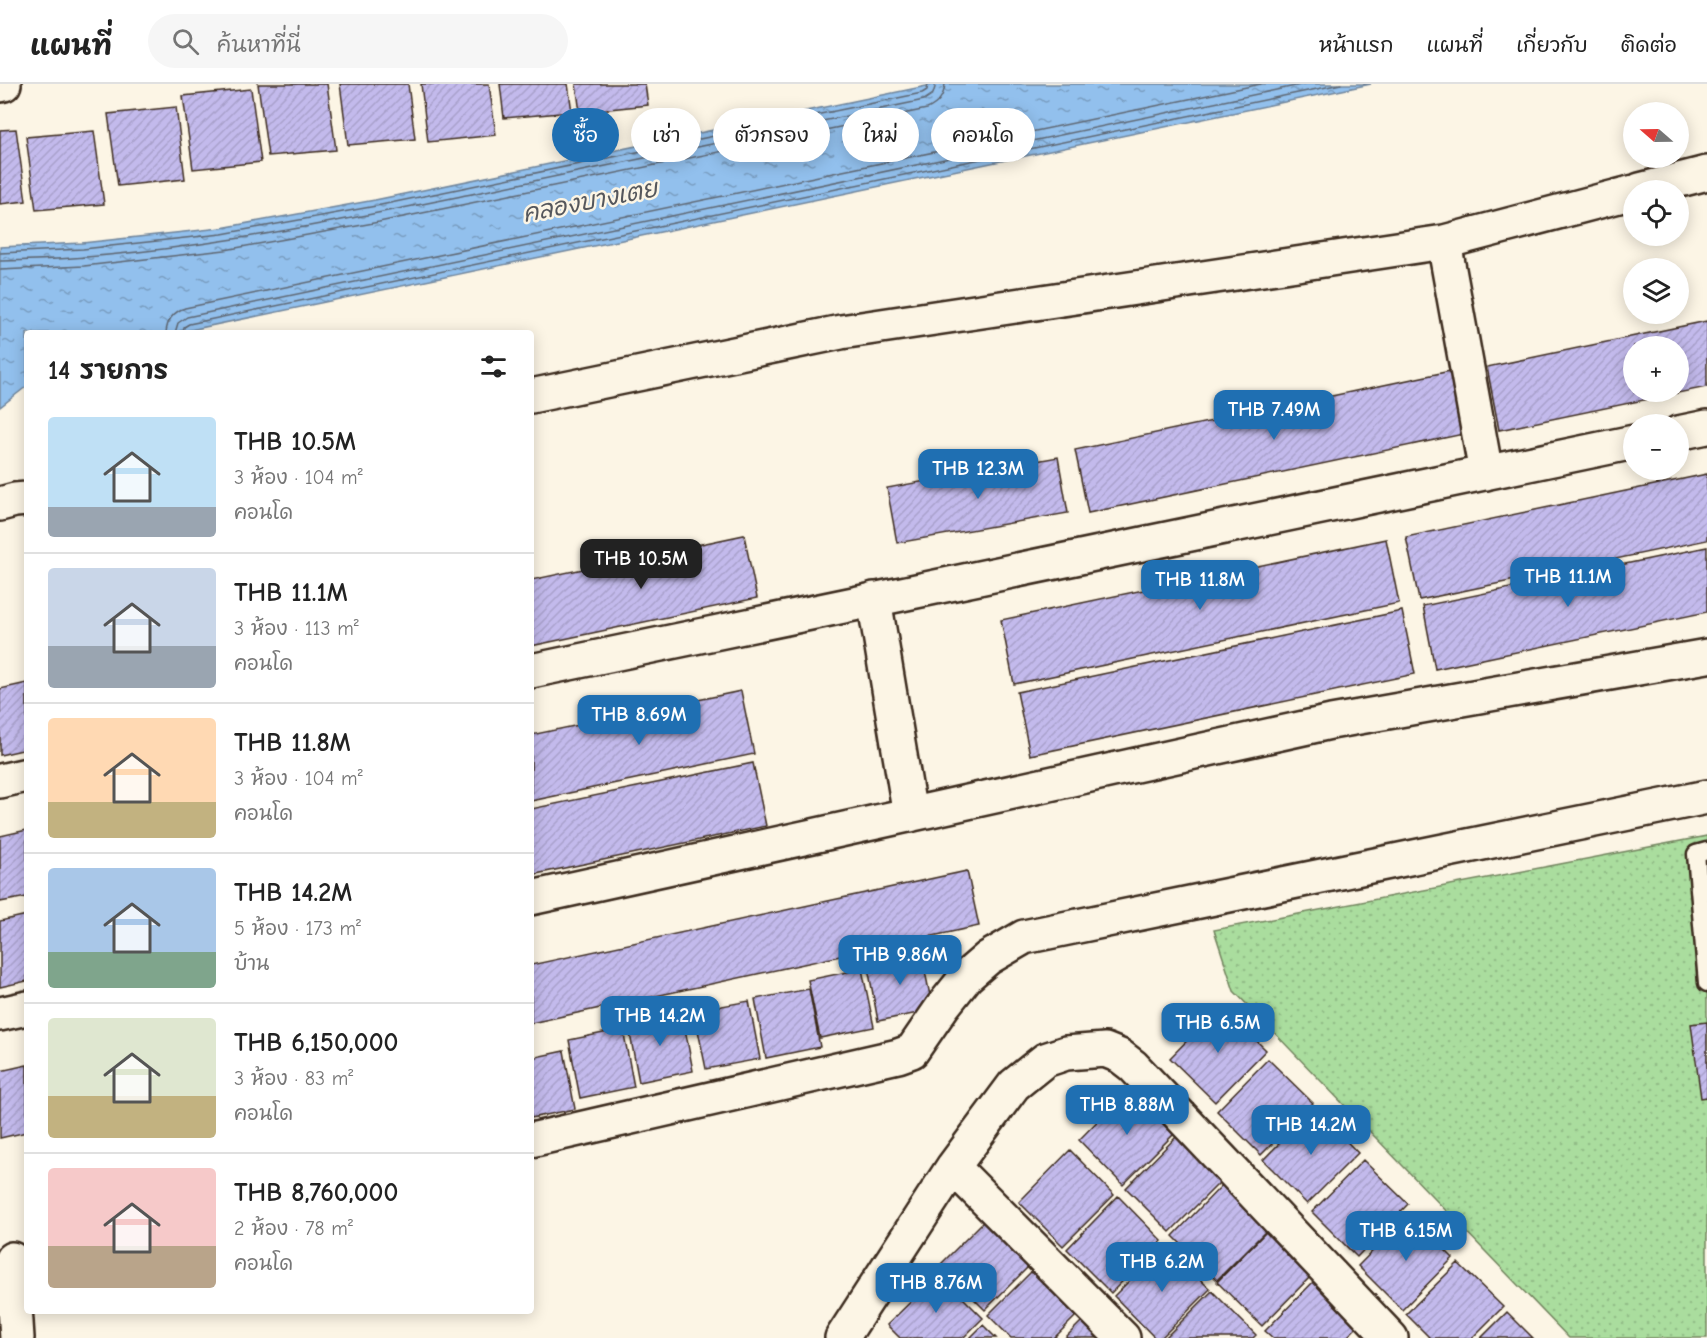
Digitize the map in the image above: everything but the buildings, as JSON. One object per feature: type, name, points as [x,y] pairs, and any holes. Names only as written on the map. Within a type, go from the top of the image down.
[{"type":"street","points":[[1679,180],[1707,173]]},
{"type":"street","points":[[534,395],[841,332],[1444,242],[1623,195]]},
{"type":"street","points":[[1444,242],[1486,473]]},
{"type":"street","points":[[1689,431],[1707,427]]},
{"type":"street","points":[[534,670],[1623,444]]},
{"type":"street","points":[[0,504],[24,500]]},
{"type":"street","points":[[874,599],[910,815]]},
{"type":"street","points":[[534,897],[1331,722],[1707,656]]},
{"type":"street","points":[[0,781],[24,776]]},
{"type":"street","points":[[534,1139],[887,1059],[912,1051],[967,976],[988,958],[1024,937],[1707,797]]},
{"type":"street","points":[[0,1014],[24,1009]]},
{"type":"street","points":[[844,1337],[953,1167],[1014,1085],[1045,1060],[1066,1053],[1105,1050],[1120,1056],[1133,1066],[1391,1338]]},
{"type":"street","points":[[953,1167],[1124,1338]]},
{"type":"street","points":[[13,1258],[17,1338]]},
{"type":"lane","points":[[1707,851],[1696,854],[1707,982]]},
{"type":"green space","points":[[1707,836],[1707,1338],[1569,1338],[1234,991],[1214,930]]},
{"type":"water","name":"คลองบางเตย","points":[[936,84],[1371,84],[1035,154],[1035,108],[931,108],[931,162],[997,162],[190,330],[24,330],[24,388],[0,407],[0,247],[82,243],[221,228],[375,200],[559,162],[619,162],[619,150],[631,147],[631,162],[701,162],[701,133],[713,130],[713,162],[830,162],[830,108],[820,108]]}]
